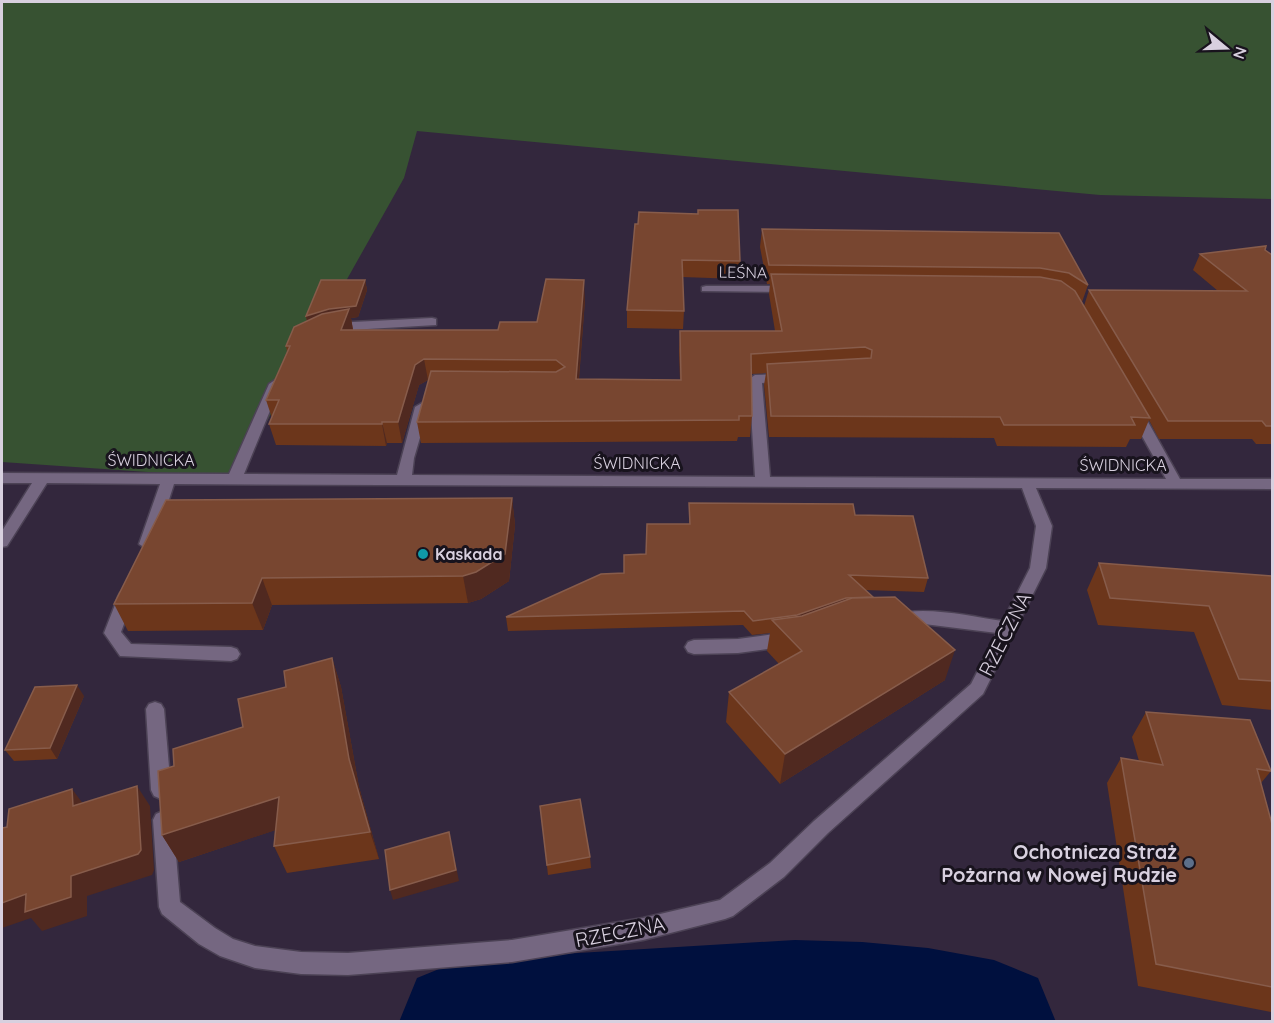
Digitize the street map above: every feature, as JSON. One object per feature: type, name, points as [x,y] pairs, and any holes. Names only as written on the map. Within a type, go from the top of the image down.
[{"type":"street","name":"LEŚNA","points":[[706,288],[800,290]]},
{"type":"street","points":[[317,330],[340,326],[432,322]]},
{"type":"street","points":[[235,478],[282,367]]},
{"type":"street","points":[[763,482],[755,379],[802,377]]},
{"type":"street","points":[[404,479],[407,458],[425,397]]},
{"type":"street","points":[[1129,400],[1176,484]]},
{"type":"street","points":[[2,542],[43,477]]},
{"type":"street","name":"ŚWIDNICKA","points":[[2,478],[1272,484]]},
{"type":"street","points":[[141,560],[169,478]]},
{"type":"street","name":"RZECZNA","points":[[156,709],[170,906],[207,936],[228,948],[255,957],[301,963],[348,964],[512,951],[643,930],[725,909],[777,870],[821,827],[977,688],[1038,568],[1044,526],[1027,483]]},
{"type":"street","points":[[132,581],[112,633],[126,651],[231,654]]},
{"type":"street","points":[[878,620],[924,618],[1008,628]]},
{"type":"street","points":[[694,647],[738,646],[805,635]]},
{"type":"green space","points":[[2,2],[1272,2],[1272,199],[1100,195],[417,131],[404,178],[235,478],[2,462]]},
{"type":"building","points":[[698,210],[738,210],[740,261],[682,260],[684,311],[627,310],[635,224],[638,224],[639,212],[698,214]]},
{"type":"building","points":[[762,229],[1059,233],[1088,285],[1069,273],[1040,268],[769,265]]},
{"type":"building","points":[[1266,246],[1265,250],[1272,255],[1272,426],[1266,426],[1262,421],[1168,421],[1089,290],[1247,291],[1200,254]]},
{"type":"building","points":[[771,274],[1040,277],[1061,281],[1075,291],[1150,418],[1131,417],[1135,425],[1004,425],[1000,417],[771,416],[767,364],[871,358],[872,350],[865,347],[751,354],[752,416],[739,416],[739,420],[417,422],[431,371],[556,372],[565,367],[556,360],[424,359],[415,365],[398,422],[269,424],[279,400],[266,400],[290,346],[286,346],[294,327],[322,314],[349,309],[341,330],[498,330],[500,322],[537,322],[546,279],[584,280],[576,379],[681,380],[680,331],[782,331]]},
{"type":"building","points":[[321,280],[365,280],[356,306],[329,309],[306,316]]},
{"type":"building","points":[[512,498],[505,554],[476,572],[463,576],[262,578],[252,603],[114,604],[166,500]]},
{"type":"building","points":[[689,503],[853,504],[855,515],[913,516],[928,578],[849,575],[873,597],[846,598],[797,615],[753,621],[744,611],[506,617],[601,574],[624,573],[624,555],[646,554],[647,524],[690,524]]},
{"type":"building","points":[[1099,563],[1272,576],[1272,681],[1239,679],[1209,606],[1110,598]]},
{"type":"building","points":[[895,597],[955,650],[785,754],[729,692],[802,651],[772,620],[802,616],[852,598]]},
{"type":"building","points":[[332,658],[349,759],[370,832],[274,846],[279,797],[162,835],[158,771],[174,766],[173,749],[243,727],[238,699],[286,687],[284,671]]},
{"type":"building","points":[[77,685],[50,748],[5,750],[35,687]]},
{"type":"building","name":"Ochotnicza Straż Pożarna w Nowej Rudzie","points":[[1146,712],[1250,720],[1271,771],[1257,769],[1272,824],[1272,987],[1156,964],[1121,758],[1163,765]]},
{"type":"building","points":[[137,786],[141,850],[138,854],[71,876],[71,897],[25,912],[26,894],[2,903],[2,828],[7,827],[9,809],[72,789],[73,806]]},
{"type":"building","points":[[580,799],[590,857],[547,865],[540,806]]},
{"type":"building","points":[[449,832],[456,870],[390,890],[385,850]]},
{"type":"waterway","points":[[461,1022],[661,1008],[795,1002],[862,1003],[928,1010],[994,1022]]},
{"type":"place","name":"Kaskada","points":[[423,554]]},
{"type":"place","name":"Ochotnicza Straż Pożarna w Nowej Rudzie","points":[[1189,863]]}]
